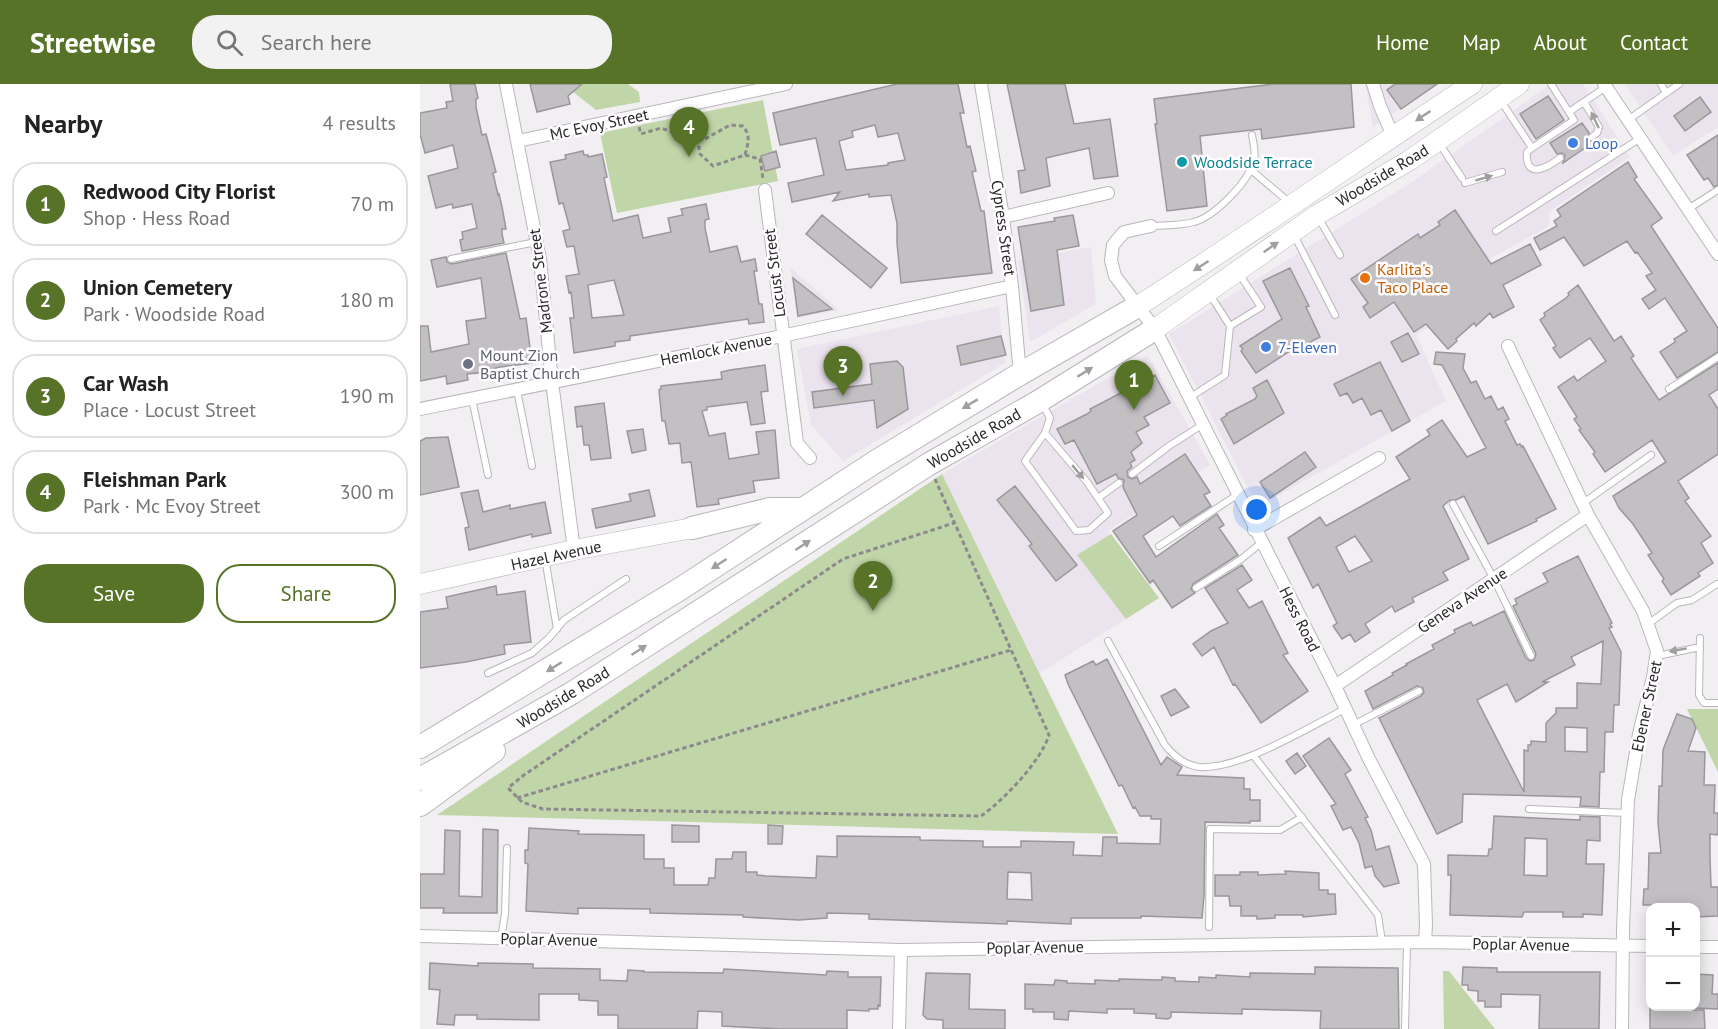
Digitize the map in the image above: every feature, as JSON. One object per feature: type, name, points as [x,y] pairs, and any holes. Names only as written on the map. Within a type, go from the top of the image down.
[{"type":"highway","name":"Woodside Road","points":[[420,747],[680,589],[875,462],[1138,306]]},
{"type":"highway","name":"Woodside Road","points":[[420,779],[572,693],[929,464],[1041,400],[1155,329]]},
{"type":"highway","points":[[692,528],[770,509],[803,509]]},
{"type":"highway","points":[[420,805],[572,693]]},
{"type":"main road","name":"Woodside Road","points":[[1138,306],[1246,237],[1291,204],[1472,84]]},
{"type":"main road","name":"Woodside Road","points":[[1155,329],[1317,215],[1410,160],[1519,84]]},
{"type":"main road","name":"Hazel Avenue","points":[[420,584],[574,550],[692,528]]},
{"type":"street","name":"Madrone Street","points":[[506,84],[537,242],[552,382],[574,550]]},
{"type":"street","name":"Mc Evoy Street","points":[[518,141],[786,84]]},
{"type":"street","name":"Cypress Street","points":[[981,84],[1003,217],[1020,374]]},
{"type":"street","points":[[1373,84],[1393,136]]},
{"type":"street","points":[[1605,86],[1718,254]]},
{"type":"street","name":"Locust Street","points":[[765,190],[797,443],[810,458]]},
{"type":"street","points":[[1003,217],[1108,193]]},
{"type":"street","name":"Hess Road","points":[[1151,226],[1124,232],[1113,245],[1111,260],[1115,276],[1155,329],[1254,530],[1424,864],[1425,942]]},
{"type":"street","name":"Hemlock Avenue","points":[[420,409],[782,336],[1012,286]]},
{"type":"street","name":"Ebener Street","points":[[1508,346],[1588,515],[1642,611],[1657,651],[1639,734],[1628,813],[1622,1029]]},
{"type":"street","points":[[1254,530],[1379,458]]},
{"type":"street","name":"Geneva Avenue","points":[[1335,686],[1588,515]]},
{"type":"street","name":"Poplar Avenue","points":[[420,936],[901,950],[1407,942],[1646,946]]},
{"type":"street","points":[[1700,947],[1718,947]]},
{"type":"street","points":[[899,1029],[901,950]]},
{"type":"lane","points":[[1551,84],[1574,120],[1527,152],[1527,161],[1536,170],[1545,169],[1560,158]]},
{"type":"lane","points":[[1661,84],[1666,93]]},
{"type":"lane","points":[[1627,120],[1679,84]]},
{"type":"lane","points":[[1569,112],[1605,86]]},
{"type":"lane","points":[[1499,98],[1532,148]]},
{"type":"lane","points":[[1584,102],[1599,127],[1597,134],[1592,137]]},
{"type":"lane","points":[[1151,226],[1195,222],[1214,211],[1232,195],[1251,170],[1255,158],[1252,135]]},
{"type":"lane","points":[[1496,231],[1639,139]]},
{"type":"lane","points":[[1438,141],[1464,180],[1502,172]]},
{"type":"lane","points":[[1251,170],[1291,204]]},
{"type":"lane","points":[[1688,209],[1718,190]]},
{"type":"lane","points":[[1317,215],[1340,255]]},
{"type":"lane","points":[[1292,232],[1335,315]]},
{"type":"lane","points":[[452,259],[537,242]]},
{"type":"lane","points":[[1230,326],[1261,307],[1237,271]]},
{"type":"lane","points":[[1189,398],[1225,375],[1230,326],[1208,291]]},
{"type":"lane","points":[[1669,389],[1718,357]]},
{"type":"lane","points":[[517,389],[532,466]]},
{"type":"lane","points":[[472,398],[488,475]]},
{"type":"lane","points":[[1041,400],[1050,418],[1045,433],[1025,461],[1076,531],[1089,530],[1108,513],[1045,433]]},
{"type":"lane","points":[[1132,474],[1202,425]]},
{"type":"lane","points":[[1582,503],[1651,455]]},
{"type":"lane","points":[[1098,498],[1119,483]]},
{"type":"lane","points":[[1159,546],[1237,495]]},
{"type":"lane","points":[[1453,504],[1494,579],[1531,656]]},
{"type":"lane","points":[[1196,588],[1240,560],[1261,543]]},
{"type":"lane","points":[[544,557],[557,629]]},
{"type":"lane","points":[[488,673],[532,653],[564,620],[626,579]]},
{"type":"lane","points":[[1647,624],[1677,603],[1692,600],[1717,584]]},
{"type":"lane","points":[[1700,638],[1699,695],[1704,703],[1718,704]]},
{"type":"lane","points":[[1108,641],[1159,735],[1172,754],[1193,766],[1220,765],[1253,755],[1345,709]]},
{"type":"lane","points":[[1657,656],[1700,647]]},
{"type":"lane","points":[[1353,725],[1419,691]]},
{"type":"lane","points":[[1253,755],[1378,915],[1382,943]]},
{"type":"lane","points":[[1529,809],[1628,813]]},
{"type":"lane","points":[[1209,927],[1210,829],[1280,830],[1302,817]]},
{"type":"lane","points":[[501,938],[505,914],[507,848]]},
{"type":"lane","points":[[1405,1029],[1407,942]]},
{"type":"path","points":[[692,104],[700,154],[713,166],[745,155],[760,159],[765,190]]},
{"type":"path","points":[[636,116],[641,134],[661,128],[675,133],[698,134],[705,139],[730,125],[743,126],[749,139],[745,155]]},
{"type":"path","points":[[929,464],[1049,735],[1045,748],[997,806],[981,816],[543,809],[522,802],[508,788],[524,774],[843,559],[954,523]]},
{"type":"path","points":[[517,798],[1011,650]]},
{"type":"shaded area","points":[[1365,84],[1440,84],[1373,127]]},
{"type":"shaded area","points":[[1551,84],[1583,84],[1630,157],[1550,211],[1549,226],[1468,271],[1477,296],[1416,335],[1446,401],[1258,507],[1169,334],[1412,182]]},
{"type":"shaded area","points":[[1625,84],[1718,84],[1718,127],[1673,156]]},
{"type":"shaded area","points":[[1091,247],[1096,304],[1030,342],[1018,260]]},
{"type":"shaded area","points":[[790,267],[839,310],[797,318]]},
{"type":"shaded area","points":[[999,306],[1005,363],[843,461],[811,425],[797,349]]},
{"type":"shaded area","points":[[1148,355],[1210,465],[1108,531],[1159,598],[1040,673],[942,474]]},
{"type":"green space","points":[[563,84],[628,84],[639,92],[640,102],[596,110]]},
{"type":"green space","points":[[763,100],[778,181],[617,213],[600,133]]},
{"type":"green space","points":[[942,474],[1118,834],[437,815]]},
{"type":"green space","points":[[1111,534],[1159,598],[1126,619],[1077,555]]},
{"type":"green space","points":[[1687,709],[1718,709],[1718,772]]},
{"type":"green space","points":[[1443,971],[1449,971],[1495,1029],[1444,1029]]},
{"type":"building","points":[[450,84],[475,84],[478,98],[476,107],[482,135],[486,134],[496,172],[493,173],[506,229],[502,229],[504,243],[462,251],[460,240],[463,239],[462,232],[477,228],[472,204],[453,208],[452,204],[436,208],[428,176],[458,168],[453,145],[425,153],[420,134],[420,113],[447,108],[446,102],[453,101]]},
{"type":"building","points":[[530,84],[582,84],[568,96],[570,104],[537,112]]},
{"type":"building","points":[[897,84],[958,84],[964,113],[960,113],[967,147],[970,146],[976,171],[972,172],[981,211],[984,211],[992,273],[901,283],[897,223],[891,195],[869,197],[869,194],[833,201],[840,192],[792,202],[788,183],[824,175],[816,138],[780,145],[773,113]],"holes":[[[875,125],[878,137],[898,133],[905,160],[888,163],[888,165],[846,170],[839,141],[853,137],[852,131]]]},
{"type":"building","points":[[1007,84],[1065,84],[1074,124],[1110,119],[1118,176],[1094,179],[1089,148],[1046,158],[1050,186],[1021,193],[1018,171],[1025,170]]},
{"type":"building","name":"Woodside Terrace","points":[[1273,84],[1351,84],[1354,127],[1262,139],[1261,129],[1200,136],[1207,206],[1167,211],[1155,124],[1157,124],[1154,99]]},
{"type":"building","points":[[1395,84],[1437,84],[1401,109],[1387,90]]},
{"type":"building","points":[[1548,96],[1564,120],[1536,139],[1520,114]]},
{"type":"building","points":[[1700,97],[1711,112],[1685,131],[1674,116]]},
{"type":"building","name":"Loop","points":[[1582,123],[1589,133],[1588,140],[1595,141],[1563,163],[1565,155],[1557,154],[1550,143]]},
{"type":"building","points":[[1718,135],[1718,185],[1714,187],[1708,178],[1704,180],[1687,155]]},
{"type":"building","points":[[583,151],[588,157],[602,154],[607,177],[604,178],[613,221],[638,215],[643,238],[671,232],[668,218],[683,215],[681,209],[706,204],[709,219],[705,220],[705,228],[710,252],[737,246],[741,262],[755,259],[757,271],[754,271],[764,322],[749,324],[748,319],[630,336],[630,340],[615,342],[615,346],[574,353],[570,318],[574,318],[571,292],[569,293],[566,276],[579,274],[574,246],[567,247],[566,244],[563,231],[570,229],[563,203],[559,204],[550,162],[566,159],[565,155]],"holes":[[[614,280],[624,315],[592,318],[588,285]]]},
{"type":"building","points":[[776,151],[780,167],[765,171],[761,156]]},
{"type":"building","points":[[1628,162],[1637,177],[1634,179],[1662,218],[1651,226],[1718,328],[1718,352],[1677,378],[1660,352],[1687,331],[1665,298],[1649,309],[1642,299],[1656,290],[1646,276],[1652,273],[1627,241],[1584,266],[1564,237],[1540,250],[1534,238],[1557,226],[1554,221],[1561,216],[1557,210]]},
{"type":"building","points":[[1455,210],[1491,264],[1530,244],[1541,265],[1503,285],[1514,307],[1493,318],[1490,313],[1476,326],[1474,323],[1448,349],[1426,324],[1414,332],[1394,302],[1370,318],[1363,307],[1368,303],[1351,279],[1418,234],[1420,238],[1440,225],[1438,222]]},
{"type":"building","points":[[822,215],[887,268],[871,288],[806,234]]},
{"type":"building","points":[[1073,215],[1079,246],[1057,250],[1064,305],[1031,311],[1018,227],[1055,221],[1054,218]]},
{"type":"building","points":[[506,253],[520,319],[526,318],[532,363],[467,374],[468,380],[447,384],[446,376],[420,381],[420,326],[428,326],[431,352],[469,344],[466,321],[486,318],[481,278],[437,287],[431,260],[446,257],[447,262],[452,264]]},
{"type":"building","points":[[1290,268],[1309,306],[1306,307],[1320,337],[1297,349],[1296,347],[1256,373],[1240,346],[1282,319],[1263,281]]},
{"type":"building","points":[[793,278],[832,309],[798,316]]},
{"type":"building","points":[[1578,285],[1614,341],[1621,336],[1634,356],[1631,358],[1659,400],[1718,363],[1718,389],[1709,395],[1718,409],[1718,454],[1678,481],[1689,498],[1685,501],[1711,536],[1701,543],[1713,563],[1698,573],[1700,576],[1671,595],[1662,581],[1664,579],[1648,555],[1652,553],[1633,524],[1619,508],[1613,496],[1666,462],[1652,440],[1605,472],[1593,454],[1595,452],[1579,430],[1581,429],[1574,419],[1577,417],[1558,387],[1574,376],[1577,381],[1606,361],[1590,338],[1560,358],[1553,348],[1556,346],[1540,320],[1545,316],[1544,313],[1566,298],[1568,293]]},
{"type":"building","points":[[1408,333],[1419,354],[1402,362],[1391,342]]},
{"type":"building","points":[[1001,336],[1006,355],[961,365],[957,346]]},
{"type":"building","points":[[1436,352],[1465,354],[1463,368],[1471,383],[1476,381],[1485,399],[1491,396],[1498,410],[1503,407],[1509,419],[1505,421],[1517,445],[1523,446],[1556,509],[1536,519],[1537,521],[1488,544],[1464,496],[1450,500],[1443,506],[1469,559],[1443,572],[1448,580],[1412,598],[1414,602],[1395,612],[1392,606],[1365,624],[1370,632],[1355,642],[1350,634],[1342,639],[1333,626],[1337,623],[1318,584],[1313,588],[1288,538],[1320,517],[1326,526],[1410,479],[1396,457],[1430,435],[1427,430],[1442,420],[1467,457],[1486,448],[1442,365],[1434,364]],"holes":[[[1355,536],[1372,561],[1349,572],[1336,547]]]},
{"type":"building","points":[[897,361],[903,367],[908,409],[877,428],[874,400],[814,408],[812,392],[872,384],[870,364]]},
{"type":"building","points":[[1380,362],[1410,421],[1392,431],[1381,410],[1371,415],[1362,398],[1353,403],[1347,393],[1340,396],[1334,384]]},
{"type":"building","points":[[765,365],[768,391],[761,392],[765,423],[751,425],[747,402],[707,407],[707,410],[702,411],[709,436],[725,433],[729,459],[759,454],[756,432],[775,430],[779,478],[753,481],[755,492],[718,499],[719,504],[697,507],[691,462],[682,463],[680,443],[669,444],[665,421],[662,421],[659,390],[661,386],[722,379],[721,372]]},
{"type":"building","points":[[1155,375],[1170,403],[1144,417],[1149,425],[1136,432],[1142,443],[1131,452],[1135,460],[1130,463],[1132,467],[1127,471],[1128,477],[1132,479],[1137,477],[1140,484],[1185,454],[1210,492],[1204,495],[1211,506],[1180,526],[1173,516],[1143,536],[1156,557],[1217,514],[1224,525],[1219,528],[1238,555],[1193,584],[1191,589],[1195,593],[1172,608],[1153,580],[1150,583],[1113,531],[1137,515],[1123,487],[1124,480],[1118,478],[1116,474],[1097,484],[1074,440],[1065,444],[1057,429]]},
{"type":"building","points":[[1267,380],[1284,413],[1234,444],[1221,419],[1255,399],[1257,396],[1253,388]]},
{"type":"building","points":[[604,403],[611,458],[591,460],[589,445],[584,445],[582,426],[577,427],[575,407]]},
{"type":"building","points":[[643,429],[646,450],[632,453],[627,431]]},
{"type":"building","points":[[448,437],[459,487],[420,495],[420,441],[426,438]]},
{"type":"building","points":[[1305,452],[1316,467],[1270,498],[1260,482]]},
{"type":"building","points":[[1015,486],[1077,565],[1056,581],[1029,546],[1032,544],[997,500]]},
{"type":"building","points":[[478,490],[483,512],[510,505],[510,509],[545,502],[551,533],[532,537],[532,534],[469,550],[465,528],[469,527],[461,493]]},
{"type":"building","points":[[649,490],[655,516],[596,528],[592,509],[631,501],[629,494]]},
{"type":"building","points":[[1578,556],[1612,623],[1610,624],[1612,627],[1609,628],[1621,652],[1619,705],[1614,705],[1613,732],[1605,732],[1604,772],[1600,772],[1599,807],[1580,806],[1581,797],[1463,794],[1462,822],[1437,834],[1379,718],[1421,696],[1424,692],[1423,688],[1417,686],[1373,709],[1365,691],[1434,649],[1432,645],[1455,633],[1454,630],[1471,622],[1473,626],[1504,611],[1526,658],[1530,661],[1534,660],[1536,654],[1513,606],[1517,604],[1515,599],[1548,582],[1543,573]],"holes":[[[1603,641],[1601,684],[1577,683],[1577,708],[1556,708],[1556,713],[1546,723],[1546,742],[1531,741],[1528,751],[1524,750],[1524,792],[1477,700],[1507,684],[1516,702],[1548,682],[1542,682],[1575,665],[1571,657]],[[1565,727],[1587,728],[1587,752],[1565,751]]]},
{"type":"building","points":[[1242,565],[1252,580],[1237,590],[1249,608],[1262,601],[1288,653],[1283,655],[1308,691],[1261,723],[1235,684],[1233,685],[1214,647],[1202,656],[1193,644],[1211,631],[1228,623],[1205,588]]},
{"type":"building","points":[[496,586],[497,595],[525,591],[531,642],[504,645],[505,654],[420,668],[420,612],[448,608],[446,597]]},
{"type":"building","points":[[1107,659],[1161,765],[1167,757],[1182,767],[1177,775],[1244,778],[1244,789],[1250,789],[1250,800],[1260,800],[1260,821],[1250,821],[1250,823],[1205,822],[1202,918],[1141,916],[1141,918],[1071,918],[1071,924],[1007,921],[1007,924],[869,919],[869,914],[827,913],[827,918],[799,920],[743,917],[743,915],[650,913],[650,909],[578,908],[578,914],[526,911],[528,864],[525,863],[525,850],[528,850],[529,828],[579,831],[578,834],[644,835],[644,859],[664,859],[664,868],[674,868],[674,885],[708,885],[709,878],[715,878],[716,859],[732,859],[733,852],[746,852],[746,872],[757,872],[757,875],[766,876],[816,878],[817,856],[837,857],[837,836],[920,837],[920,840],[983,841],[983,847],[1021,847],[1021,841],[1074,842],[1073,855],[1102,856],[1103,837],[1117,837],[1117,843],[1160,844],[1161,819],[1140,816],[1135,807],[1133,808],[1122,785],[1119,786],[1068,684],[1065,675],[1093,661],[1096,665]],"holes":[[[1008,872],[1031,873],[1032,900],[1007,899]]]},
{"type":"building","points":[[1175,689],[1189,707],[1171,716],[1161,696]]},
{"type":"building","points":[[1677,714],[1692,719],[1696,728],[1688,751],[1705,752],[1704,785],[1715,785],[1714,813],[1718,813],[1718,832],[1717,835],[1710,834],[1710,857],[1711,887],[1718,887],[1718,916],[1700,917],[1700,903],[1646,903],[1643,905],[1644,889],[1648,889],[1649,853],[1661,853],[1658,823],[1663,750]]},
{"type":"building","points":[[1329,738],[1351,770],[1345,774],[1368,817],[1365,818],[1376,850],[1389,846],[1399,883],[1384,887],[1375,876],[1372,866],[1365,868],[1359,843],[1351,827],[1343,830],[1331,806],[1336,804],[1303,756]]},
{"type":"building","points":[[1297,753],[1306,766],[1295,774],[1286,761]]},
{"type":"building","points":[[1494,816],[1580,820],[1580,816],[1600,817],[1600,841],[1587,840],[1586,864],[1604,864],[1602,915],[1583,914],[1583,917],[1563,917],[1563,912],[1524,912],[1522,917],[1450,915],[1451,875],[1448,875],[1448,855],[1488,856],[1489,849],[1492,849]],"holes":[[[1525,838],[1547,839],[1547,876],[1524,875]]]},
{"type":"building","points":[[672,825],[699,826],[699,842],[672,842]]},
{"type":"building","points":[[768,825],[783,826],[782,844],[768,844]]},
{"type":"building","points":[[483,829],[498,830],[497,913],[443,913],[444,908],[420,908],[420,874],[444,874],[445,830],[460,831],[459,896],[482,897]]},
{"type":"building","points":[[1285,871],[1319,873],[1319,890],[1328,890],[1328,894],[1335,894],[1336,914],[1303,917],[1303,915],[1275,915],[1275,918],[1257,919],[1257,916],[1241,916],[1241,906],[1230,906],[1229,896],[1215,896],[1215,875],[1240,875],[1240,872],[1258,872],[1258,875],[1286,874]]},
{"type":"building","points":[[430,963],[478,966],[478,963],[533,964],[533,968],[600,969],[600,980],[627,981],[628,970],[723,973],[724,969],[826,975],[827,971],[848,972],[848,977],[881,977],[880,1006],[878,1005],[878,1009],[869,1009],[869,1011],[847,1010],[847,1029],[722,1026],[722,1012],[698,1011],[697,1029],[618,1029],[618,1015],[598,1015],[598,1001],[579,1000],[579,994],[539,994],[539,1020],[477,1019],[477,1015],[455,1015],[454,1025],[437,1024],[440,990],[429,989]]},
{"type":"building","points":[[1315,967],[1398,968],[1399,1029],[1320,1029],[1321,1011],[1242,1009],[1242,1014],[1171,1012],[1171,1017],[1168,1019],[1156,1018],[1156,1014],[1134,1013],[1134,1009],[1107,1009],[1107,1013],[1069,1011],[1068,1020],[1054,1019],[1054,1012],[1033,1012],[1033,1009],[1025,1009],[1025,984],[1054,985],[1055,980],[1095,984],[1095,980],[1162,980],[1162,977],[1175,978],[1175,981],[1199,982],[1199,977],[1216,978],[1216,975],[1250,977],[1250,973],[1315,974]]},
{"type":"building","points":[[1463,967],[1497,968],[1497,972],[1600,972],[1599,1029],[1539,1029],[1540,995],[1501,994],[1501,1007],[1485,1007],[1485,1001],[1478,1001],[1478,991],[1468,990],[1468,985],[1462,985]]},
{"type":"building","points":[[926,973],[970,974],[969,1009],[1005,1010],[1005,1029],[943,1029],[943,1020],[927,1019],[923,1015]]},
{"type":"building","points":[[1700,974],[1713,975],[1712,994],[1718,994],[1718,1009],[1700,1008]]},
{"type":"building","points":[[1704,1010],[1705,1029],[1650,1029],[1650,1011]]},
{"type":"place","name":"Loop","points":[[1573,143]]},
{"type":"place","name":"Fleishman Park","points":[[689,157]]},
{"type":"place","name":"Woodside Terrace","points":[[1182,162]]},
{"type":"place","name":"Karlita's Taco Place","points":[[1365,278]]},
{"type":"place","name":"7-Eleven","points":[[1266,347]]},
{"type":"place","name":"Mount Zion Baptist Church","points":[[468,364]]},
{"type":"place","name":"Car Wash","points":[[843,396]]},
{"type":"place","name":"Redwood City Florist","points":[[1134,410]]},
{"type":"place","name":"Union Cemetery","points":[[873,611]]}]
